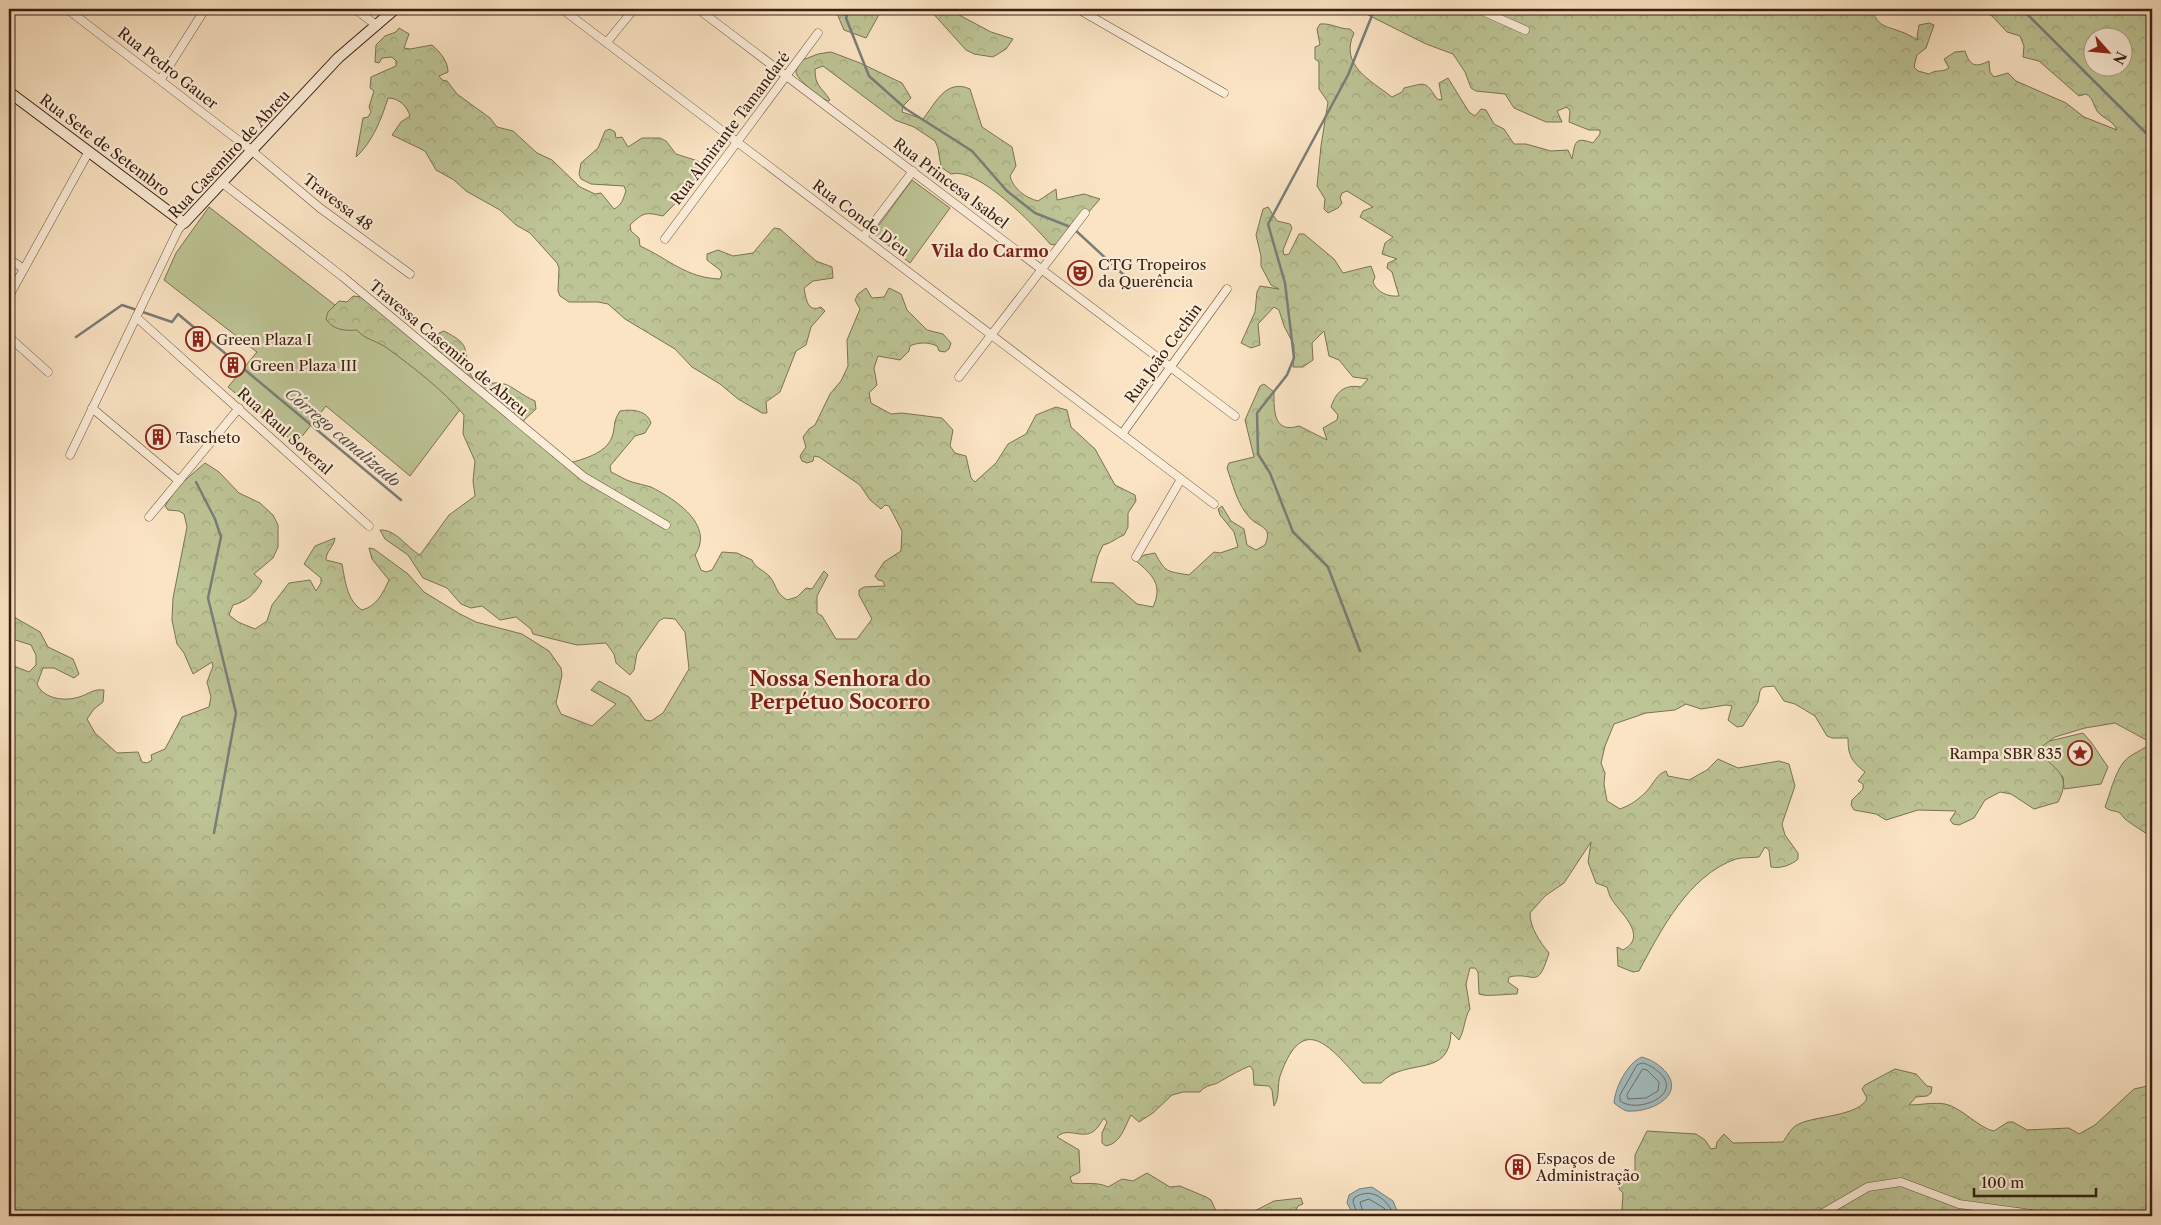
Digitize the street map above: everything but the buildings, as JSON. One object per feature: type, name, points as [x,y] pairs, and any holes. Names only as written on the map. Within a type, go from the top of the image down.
[{"type":"street","name":"Rua Pedro Gauer","points":[[67,9],[161,79],[251,150]]},
{"type":"street","points":[[161,79],[205,9]]},
{"type":"street","points":[[354,9],[376,25]]},
{"type":"street","name":"Rua Casemiro de Abreu","points":[[70,455],[178,230],[338,58],[395,9]]},
{"type":"street","name":"Rua Conde D'eu","points":[[562,9],[1214,504]]},
{"type":"street","points":[[607,42],[634,9]]},
{"type":"street","name":"Rua Princesa Isabel","points":[[698,9],[787,74],[1234,416]]},
{"type":"street","points":[[1078,9],[1224,93]]},
{"type":"street","points":[[1478,9],[1525,30]]},
{"type":"street","name":"Rua Almirante Tamandaré","points":[[665,239],[818,33]]},
{"type":"street","name":"Rua Sete de Setembro","points":[[9,92],[184,223]]},
{"type":"street","name":"Travessa 48","points":[[251,150],[320,208],[410,274]]},
{"type":"street","points":[[9,296],[88,153]]},
{"type":"street","points":[[863,237],[913,171]]},
{"type":"street","name":"Travessa Casemiro de Abreu","points":[[221,182],[343,277],[584,477],[666,525]]},
{"type":"street","points":[[959,377],[1085,213]]},
{"type":"street","points":[[9,259],[24,269]]},
{"type":"street","name":"Rua João Cechin","points":[[1122,434],[1227,289]]},
{"type":"street","name":"Rua Raul Soveral","points":[[136,316],[369,526]]},
{"type":"street","points":[[9,337],[48,372]]},
{"type":"street","points":[[92,408],[179,481]]},
{"type":"street","points":[[149,517],[239,408]]},
{"type":"street","points":[[1136,557],[1181,479]]},
{"type":"street","points":[[1818,1216],[1868,1187],[1901,1182],[1959,1204],[2046,1216]]},
{"type":"green space","points":[[835,9],[882,9],[866,38],[844,30]]},
{"type":"green space","points":[[929,9],[948,9],[991,32],[1013,39],[1006,49],[993,57],[974,54],[966,50]]},
{"type":"green space","points":[[1356,9],[1871,9],[1876,19],[1882,24],[1918,40],[1919,25],[1929,23],[1934,25],[1926,48],[1917,55],[1914,67],[1918,71],[1929,74],[1949,68],[1944,59],[1955,52],[1965,51],[1971,63],[1977,65],[1989,61],[1990,72],[1994,77],[2008,73],[2016,81],[2066,103],[2084,117],[2117,130],[2113,124],[2097,111],[2092,99],[2086,94],[2079,96],[2039,61],[2023,57],[2024,46],[2020,36],[2007,32],[1992,16],[1980,9],[2152,9],[2152,837],[2120,813],[2105,807],[2123,763],[2130,756],[2145,748],[2150,742],[2115,723],[2085,728],[2055,737],[2037,750],[2060,773],[2063,784],[2058,802],[2034,809],[2011,794],[2000,792],[1985,800],[1974,818],[1959,825],[1953,824],[1950,820],[1956,811],[1918,810],[1886,820],[1876,814],[1854,810],[1851,805],[1852,800],[1863,789],[1863,784],[1858,781],[1865,772],[1851,757],[1848,738],[1832,738],[1827,736],[1815,716],[1795,704],[1784,701],[1774,686],[1763,687],[1760,691],[1758,702],[1743,726],[1737,727],[1728,720],[1732,706],[1726,705],[1701,709],[1686,704],[1675,710],[1646,713],[1614,724],[1605,746],[1601,763],[1605,773],[1604,784],[1607,801],[1620,809],[1641,797],[1658,777],[1666,771],[1668,776],[1689,780],[1707,770],[1718,759],[1738,768],[1779,761],[1789,764],[1795,786],[1782,824],[1785,835],[1798,853],[1798,859],[1786,866],[1771,867],[1769,850],[1765,847],[1759,857],[1736,859],[1704,877],[1678,906],[1657,938],[1639,971],[1633,972],[1618,966],[1617,947],[1623,950],[1631,944],[1634,938],[1633,931],[1625,916],[1611,898],[1607,887],[1596,883],[1588,862],[1591,842],[1564,883],[1545,896],[1530,913],[1534,929],[1549,953],[1541,972],[1538,976],[1534,977],[1509,977],[1508,982],[1518,989],[1517,994],[1486,995],[1479,994],[1478,972],[1475,968],[1470,968],[1466,984],[1470,1009],[1461,1036],[1459,1040],[1451,1032],[1449,1047],[1443,1056],[1435,1062],[1402,1070],[1391,1075],[1381,1083],[1363,1083],[1329,1048],[1319,1042],[1309,1040],[1299,1044],[1289,1055],[1280,1076],[1277,1099],[1274,1106],[1272,1090],[1269,1086],[1254,1085],[1253,1070],[1250,1066],[1200,1092],[1183,1092],[1172,1095],[1153,1113],[1139,1122],[1131,1115],[1119,1138],[1106,1146],[1102,1143],[1102,1133],[1107,1122],[1104,1118],[1095,1130],[1089,1133],[1066,1133],[1057,1137],[1079,1150],[1080,1172],[1070,1177],[1072,1183],[1104,1185],[1108,1187],[1122,1179],[1133,1181],[1147,1173],[1170,1187],[1180,1186],[1206,1197],[1211,1200],[1216,1211],[1226,1210],[1247,1215],[1274,1201],[1301,1198],[1303,1204],[1298,1206],[1293,1216],[9,1216],[9,664],[29,672],[36,665],[36,655],[31,645],[9,638],[9,614],[40,632],[48,647],[73,659],[79,674],[74,678],[54,668],[43,668],[37,684],[40,689],[50,696],[63,699],[76,698],[95,690],[104,690],[103,702],[94,709],[87,719],[95,733],[117,753],[138,752],[142,762],[147,763],[152,760],[151,755],[165,749],[182,717],[209,707],[211,697],[207,682],[213,666],[212,662],[193,674],[184,653],[177,644],[172,620],[173,598],[187,527],[184,514],[179,511],[168,510],[165,506],[177,487],[205,463],[219,472],[239,493],[260,503],[273,515],[278,525],[278,547],[273,558],[254,574],[262,581],[260,585],[246,599],[233,605],[229,615],[238,622],[255,629],[267,621],[272,605],[289,583],[310,580],[316,591],[321,583],[321,578],[304,564],[315,546],[335,538],[326,560],[342,564],[350,596],[362,610],[376,602],[389,580],[372,559],[369,548],[374,549],[408,574],[424,592],[460,614],[476,622],[522,634],[549,651],[561,668],[562,675],[556,703],[561,714],[592,726],[616,704],[591,690],[599,681],[629,697],[645,720],[651,721],[663,713],[689,669],[685,632],[675,619],[664,618],[659,621],[637,653],[634,670],[630,675],[616,663],[614,654],[606,643],[577,645],[533,634],[531,629],[516,617],[500,620],[482,606],[471,608],[461,604],[447,588],[423,578],[408,555],[385,539],[380,530],[391,532],[420,555],[449,515],[475,496],[473,481],[475,461],[463,434],[464,415],[446,396],[387,348],[363,336],[357,330],[339,329],[329,323],[326,319],[328,312],[339,301],[347,302],[353,296],[362,297],[433,349],[439,333],[444,331],[457,339],[464,346],[471,376],[478,387],[502,383],[535,401],[536,409],[524,420],[523,426],[555,458],[565,464],[592,455],[604,448],[612,437],[620,411],[634,410],[643,413],[651,423],[645,433],[635,436],[610,466],[611,472],[629,481],[661,492],[690,514],[700,533],[700,544],[695,555],[701,570],[706,572],[712,570],[722,552],[737,553],[752,560],[755,565],[768,575],[778,592],[787,600],[797,597],[806,588],[812,589],[824,571],[828,575],[817,596],[817,613],[822,616],[836,639],[857,639],[872,619],[859,595],[859,590],[864,587],[885,586],[883,581],[878,580],[875,576],[884,562],[901,551],[902,531],[889,506],[885,505],[881,509],[870,500],[860,485],[819,457],[814,456],[813,461],[807,463],[802,461],[800,456],[806,447],[803,437],[815,425],[830,394],[841,381],[848,366],[847,340],[860,309],[855,300],[858,294],[866,288],[872,298],[884,297],[889,288],[901,294],[907,310],[927,330],[943,334],[951,343],[949,349],[945,352],[939,351],[937,346],[920,343],[910,346],[909,351],[900,360],[878,356],[874,368],[877,385],[869,393],[871,403],[891,414],[902,413],[942,418],[953,430],[950,446],[955,453],[966,456],[971,478],[975,482],[996,463],[1008,444],[1026,434],[1036,415],[1056,407],[1067,410],[1071,427],[1095,449],[1115,485],[1135,495],[1136,501],[1128,513],[1128,527],[1124,535],[1103,545],[1091,582],[1113,583],[1137,604],[1153,607],[1157,592],[1155,581],[1136,561],[1144,555],[1155,553],[1167,570],[1189,575],[1214,552],[1220,553],[1238,547],[1234,532],[1220,515],[1218,509],[1222,506],[1231,521],[1244,529],[1247,545],[1256,550],[1265,545],[1267,532],[1252,520],[1242,507],[1227,468],[1229,463],[1254,457],[1245,420],[1260,386],[1264,384],[1274,392],[1275,413],[1280,424],[1290,428],[1299,426],[1327,440],[1323,428],[1337,420],[1338,415],[1331,407],[1335,397],[1345,388],[1361,387],[1368,379],[1353,377],[1339,360],[1329,356],[1324,331],[1312,343],[1313,360],[1303,367],[1293,367],[1294,345],[1284,326],[1279,310],[1274,307],[1258,324],[1260,345],[1251,348],[1241,343],[1255,312],[1257,292],[1260,286],[1279,289],[1271,285],[1261,266],[1261,256],[1256,235],[1263,209],[1268,207],[1277,221],[1290,224],[1292,228],[1283,250],[1284,255],[1289,254],[1299,234],[1304,234],[1334,259],[1343,273],[1371,266],[1375,277],[1373,282],[1377,289],[1387,295],[1399,296],[1392,272],[1387,268],[1388,263],[1397,259],[1382,254],[1385,243],[1393,237],[1360,217],[1363,211],[1373,207],[1347,191],[1342,193],[1340,198],[1342,203],[1338,208],[1328,213],[1324,209],[1325,199],[1317,186],[1328,102],[1319,89],[1319,62],[1315,59],[1315,47],[1320,45],[1317,29],[1320,24],[1350,29],[1354,33],[1350,44],[1354,63],[1366,78],[1392,97],[1402,92],[1404,88],[1421,84],[1427,86],[1437,99],[1442,100],[1439,83],[1448,78],[1469,112],[1475,116],[1481,109],[1486,110],[1494,124],[1504,129],[1514,144],[1526,144],[1551,151],[1568,150],[1572,159],[1576,142],[1582,140],[1593,143],[1600,134],[1600,130],[1589,130],[1569,122],[1570,111],[1567,107],[1557,111],[1562,122],[1546,122],[1514,108],[1505,94],[1476,91],[1471,88],[1465,72],[1453,54],[1426,44]]},
{"type":"green space","points":[[399,28],[409,34],[404,48],[410,49],[432,45],[438,51],[448,68],[448,72],[439,76],[442,80],[447,81],[457,94],[490,118],[497,127],[513,131],[537,153],[552,160],[580,187],[595,194],[601,193],[614,209],[619,206],[623,199],[626,191],[624,186],[591,184],[581,179],[579,174],[581,163],[598,148],[605,131],[610,129],[615,132],[616,138],[622,137],[628,147],[642,138],[660,138],[666,141],[676,154],[698,161],[701,166],[695,183],[663,216],[645,214],[630,225],[631,231],[639,238],[640,246],[687,272],[708,278],[720,279],[722,274],[720,270],[707,260],[707,254],[718,250],[733,256],[753,253],[774,228],[780,229],[816,261],[832,267],[833,278],[813,281],[804,288],[808,304],[813,308],[821,307],[825,311],[811,327],[806,345],[796,351],[780,392],[766,402],[767,413],[762,413],[738,399],[720,384],[692,367],[675,349],[625,319],[608,304],[569,302],[560,296],[558,291],[559,268],[557,263],[530,233],[516,225],[500,210],[466,191],[454,180],[436,170],[425,151],[392,135],[401,122],[410,116],[405,106],[399,101],[388,98],[372,137],[356,157],[363,118],[368,117],[371,112],[369,107],[374,91],[370,88],[371,77],[396,66],[396,61],[392,57],[382,58],[379,63],[375,62],[376,45],[385,36],[396,32]]},
{"type":"green space","points":[[831,52],[860,63],[902,83],[911,98],[903,106],[902,112],[923,119],[942,94],[948,90],[954,87],[970,89],[982,127],[1012,147],[1016,166],[1010,176],[1014,185],[1021,192],[1029,198],[1038,201],[1056,189],[1057,200],[1084,194],[1100,199],[1067,237],[1054,245],[1050,244],[1018,211],[990,188],[962,174],[951,174],[941,167],[935,141],[914,127],[895,120],[823,66],[815,69],[816,79],[830,100],[826,100],[810,89],[797,75],[796,71],[800,61],[818,54]]},
{"type":"green space","points":[[912,180],[950,208],[910,263],[873,233]]},
{"type":"green space","points":[[209,207],[448,393],[462,407],[410,476],[326,406],[296,444],[228,387],[257,352],[164,280],[176,253]]},
{"type":"green space","points":[[2083,733],[2108,767],[2101,784],[2064,789],[2063,777],[2036,750],[2045,742]]},
{"type":"green space","points":[[1895,1069],[1916,1074],[1927,1086],[1932,1087],[1931,1093],[1927,1096],[1916,1097],[1909,1105],[1945,1104],[1994,1131],[2008,1122],[2013,1122],[2027,1130],[2069,1128],[2079,1134],[2095,1125],[2134,1089],[2152,1085],[2152,1216],[1624,1216],[1622,1209],[1623,1193],[1619,1189],[1620,1183],[1625,1174],[1635,1176],[1635,1155],[1647,1131],[1696,1134],[1705,1140],[1711,1149],[1716,1148],[1717,1142],[1724,1134],[1733,1143],[1783,1142],[1796,1125],[1856,1109],[1867,1098],[1862,1089],[1865,1085]]},
{"type":"water","points":[[1642,1057],[1662,1068],[1669,1077],[1672,1086],[1670,1093],[1657,1105],[1637,1111],[1627,1111],[1614,1103],[1615,1097],[1627,1070]]},
{"type":"water","points":[[1372,1187],[1393,1201],[1398,1216],[1354,1216],[1347,1203],[1349,1195],[1359,1189]]},
{"type":"waterway","points":[[849,9],[846,18],[869,76],[906,109],[972,151],[1007,191],[1035,213],[1073,228],[1126,277]]},
{"type":"waterway","points":[[1360,651],[1328,567],[1293,532],[1270,473],[1258,454],[1257,413],[1287,375],[1294,358],[1285,283],[1268,224],[1348,75],[1373,13],[1372,9]]},
{"type":"waterway","points":[[2022,9],[2152,139]]},
{"type":"waterway","name":"Córrego canalizado","points":[[76,337],[122,305],[172,322],[178,314],[401,500]]},
{"type":"waterway","points":[[196,482],[215,519],[221,537],[208,598],[236,713],[214,833]]},
{"type":"place","name":"CTG Tropeiros da Querência","points":[[1080,273]]},
{"type":"place","name":"Green Plaza I","points":[[198,339]]},
{"type":"place","name":"Green Plaza III","points":[[233,365]]},
{"type":"place","name":"Tascheto","points":[[158,437]]},
{"type":"place","name":"Rampa SBR 835","points":[[2080,753]]},
{"type":"place","name":"Espaços de Administração","points":[[1518,1167]]},
{"type":"district","name":"Vila do Carmo","points":[[990,251]]},
{"type":"district","name":"Nossa Senhora do Perpétuo Socorro","points":[[840,690]]}]
